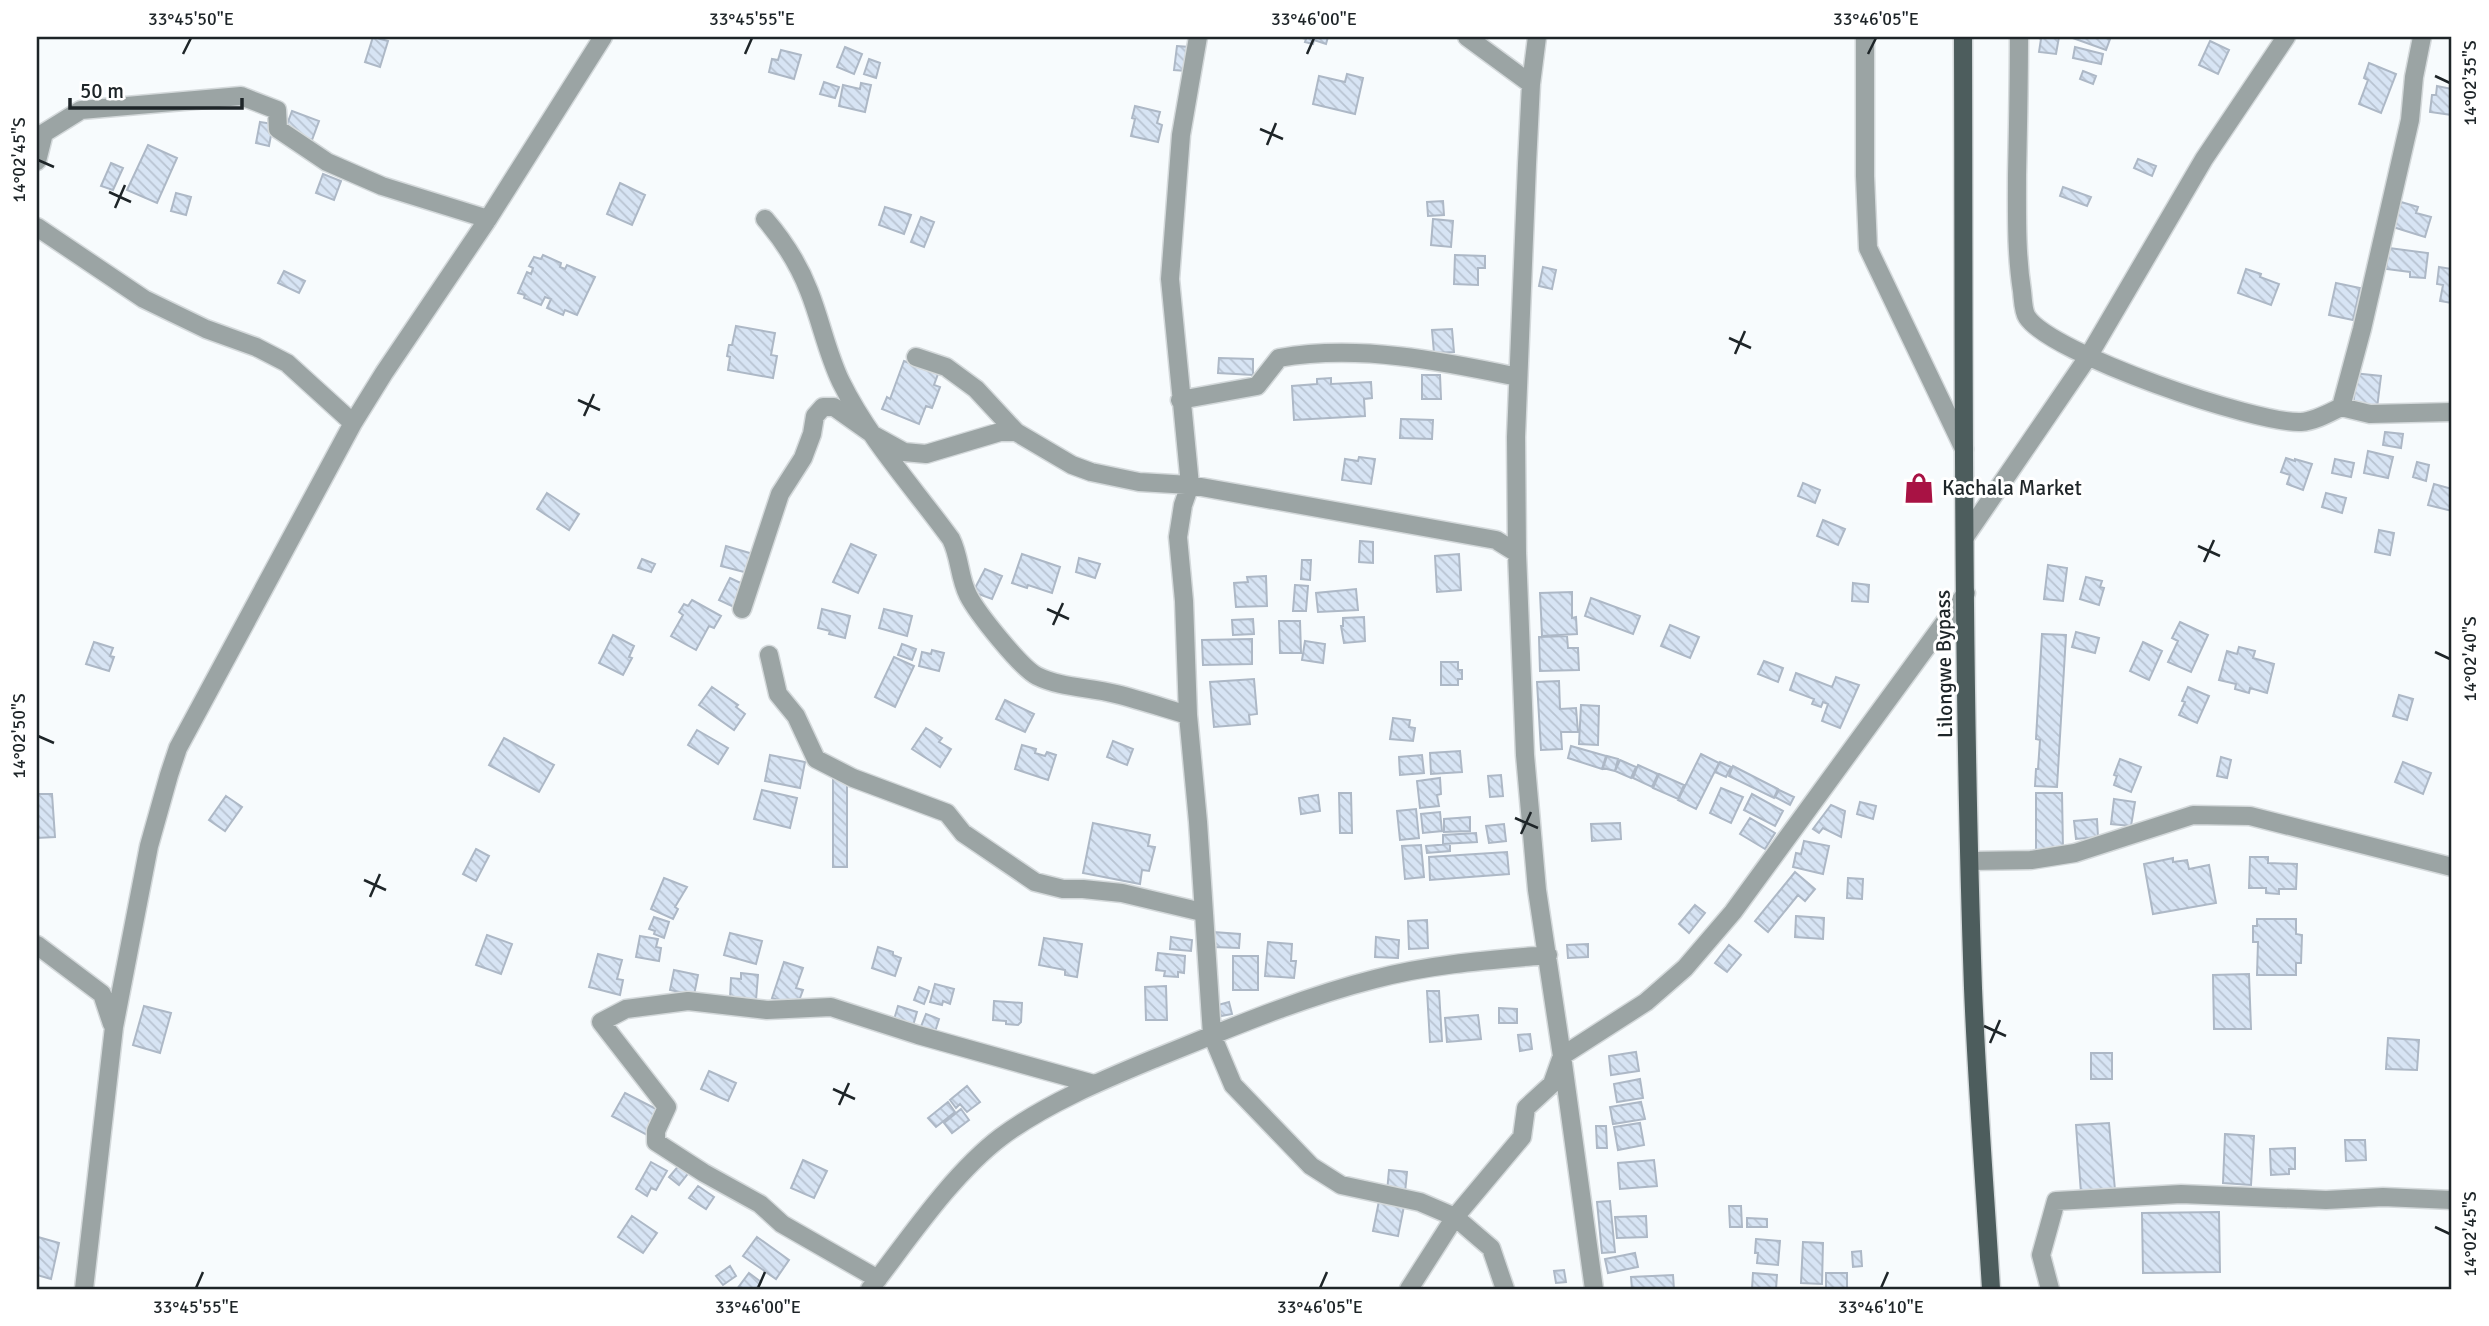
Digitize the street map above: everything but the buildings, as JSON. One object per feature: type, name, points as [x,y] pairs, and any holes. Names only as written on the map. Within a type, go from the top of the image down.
[{"type":"main road","name":"Lilongwe Bypass","points":[[1963,37],[1964,449],[1970,861],[1973,988],[1992,1289]]},
{"type":"street","points":[[84,1289],[114,1027],[149,846],[178,748],[353,423],[488,219],[603,37]]},
{"type":"street","points":[[1198,37],[1181,135],[1170,279],[1189,485],[1178,537],[1184,601],[1188,715],[1212,1035],[1233,1084],[1311,1166],[1341,1185],[1420,1202],[1455,1217],[1491,1248],[1505,1289]]},
{"type":"street","points":[[1467,37],[1531,84]]},
{"type":"street","points":[[1537,37],[1531,84],[1516,437],[1517,553],[1525,755],[1537,890],[1594,1289]]},
{"type":"street","points":[[1865,37],[1868,248],[1964,449]]},
{"type":"street","points":[[2019,37],[2017,257],[2026,316],[2048,337],[2088,357],[2188,396],[2238,412],[2302,422],[2323,417],[2341,407],[2370,414],[2452,412]]},
{"type":"street","points":[[1965,537],[2088,357],[2204,159],[2286,37]]},
{"type":"street","points":[[2341,407],[2362,329],[2410,120],[2414,77],[2422,37]]},
{"type":"street","points":[[37,161],[44,133],[81,110],[240,96],[277,110],[278,129],[327,162],[382,186],[488,219]]},
{"type":"street","points":[[765,219],[782,239],[809,291],[819,326],[841,382],[874,436],[951,539],[959,556],[961,575],[968,596],[1021,665],[1036,676],[1052,682],[1116,694],[1188,715]]},
{"type":"street","points":[[37,227],[144,299],[287,363],[353,423]]},
{"type":"street","points":[[1180,400],[1257,386],[1279,358],[1308,353],[1386,355],[1447,362],[1518,377]]},
{"type":"street","points":[[916,357],[946,367],[976,389],[1016,432],[1072,465],[1091,472],[1139,482],[1189,485],[1496,540],[1517,553]]},
{"type":"street","points":[[743,609],[780,494],[803,458],[812,434],[814,416],[823,407],[834,407],[874,436],[904,452],[926,454],[1000,432],[1016,432]]},
{"type":"street","points":[[1409,1289],[1455,1217],[1522,1137],[1526,1108],[1552,1084],[1562,1056],[1646,1002],[1685,968],[1734,912],[1966,593]]},
{"type":"street","points":[[769,655],[778,694],[796,716],[816,760],[853,778],[947,813],[963,834],[1035,882],[1063,889],[1122,893],[1202,912]]},
{"type":"street","points":[[1970,861],[2031,860],[2075,853],[2193,816],[2250,816],[2452,867]]},
{"type":"street","points":[[37,945],[102,994],[114,1027]]},
{"type":"street","points":[[1094,1084],[918,1035],[831,1007],[767,1010],[688,1001],[626,1009],[601,1021],[667,1107],[656,1131],[656,1142],[760,1204],[782,1224],[874,1284],[967,1167],[1001,1137],[1094,1084],[1304,1000],[1377,978],[1461,963],[1548,955]]},
{"type":"street","points":[[2050,1289],[2041,1255],[2056,1201],[2181,1194],[2326,1200],[2383,1197],[2452,1200]]},
{"type":"place","name":"Kachala Market","points":[[1919,488]]}]
